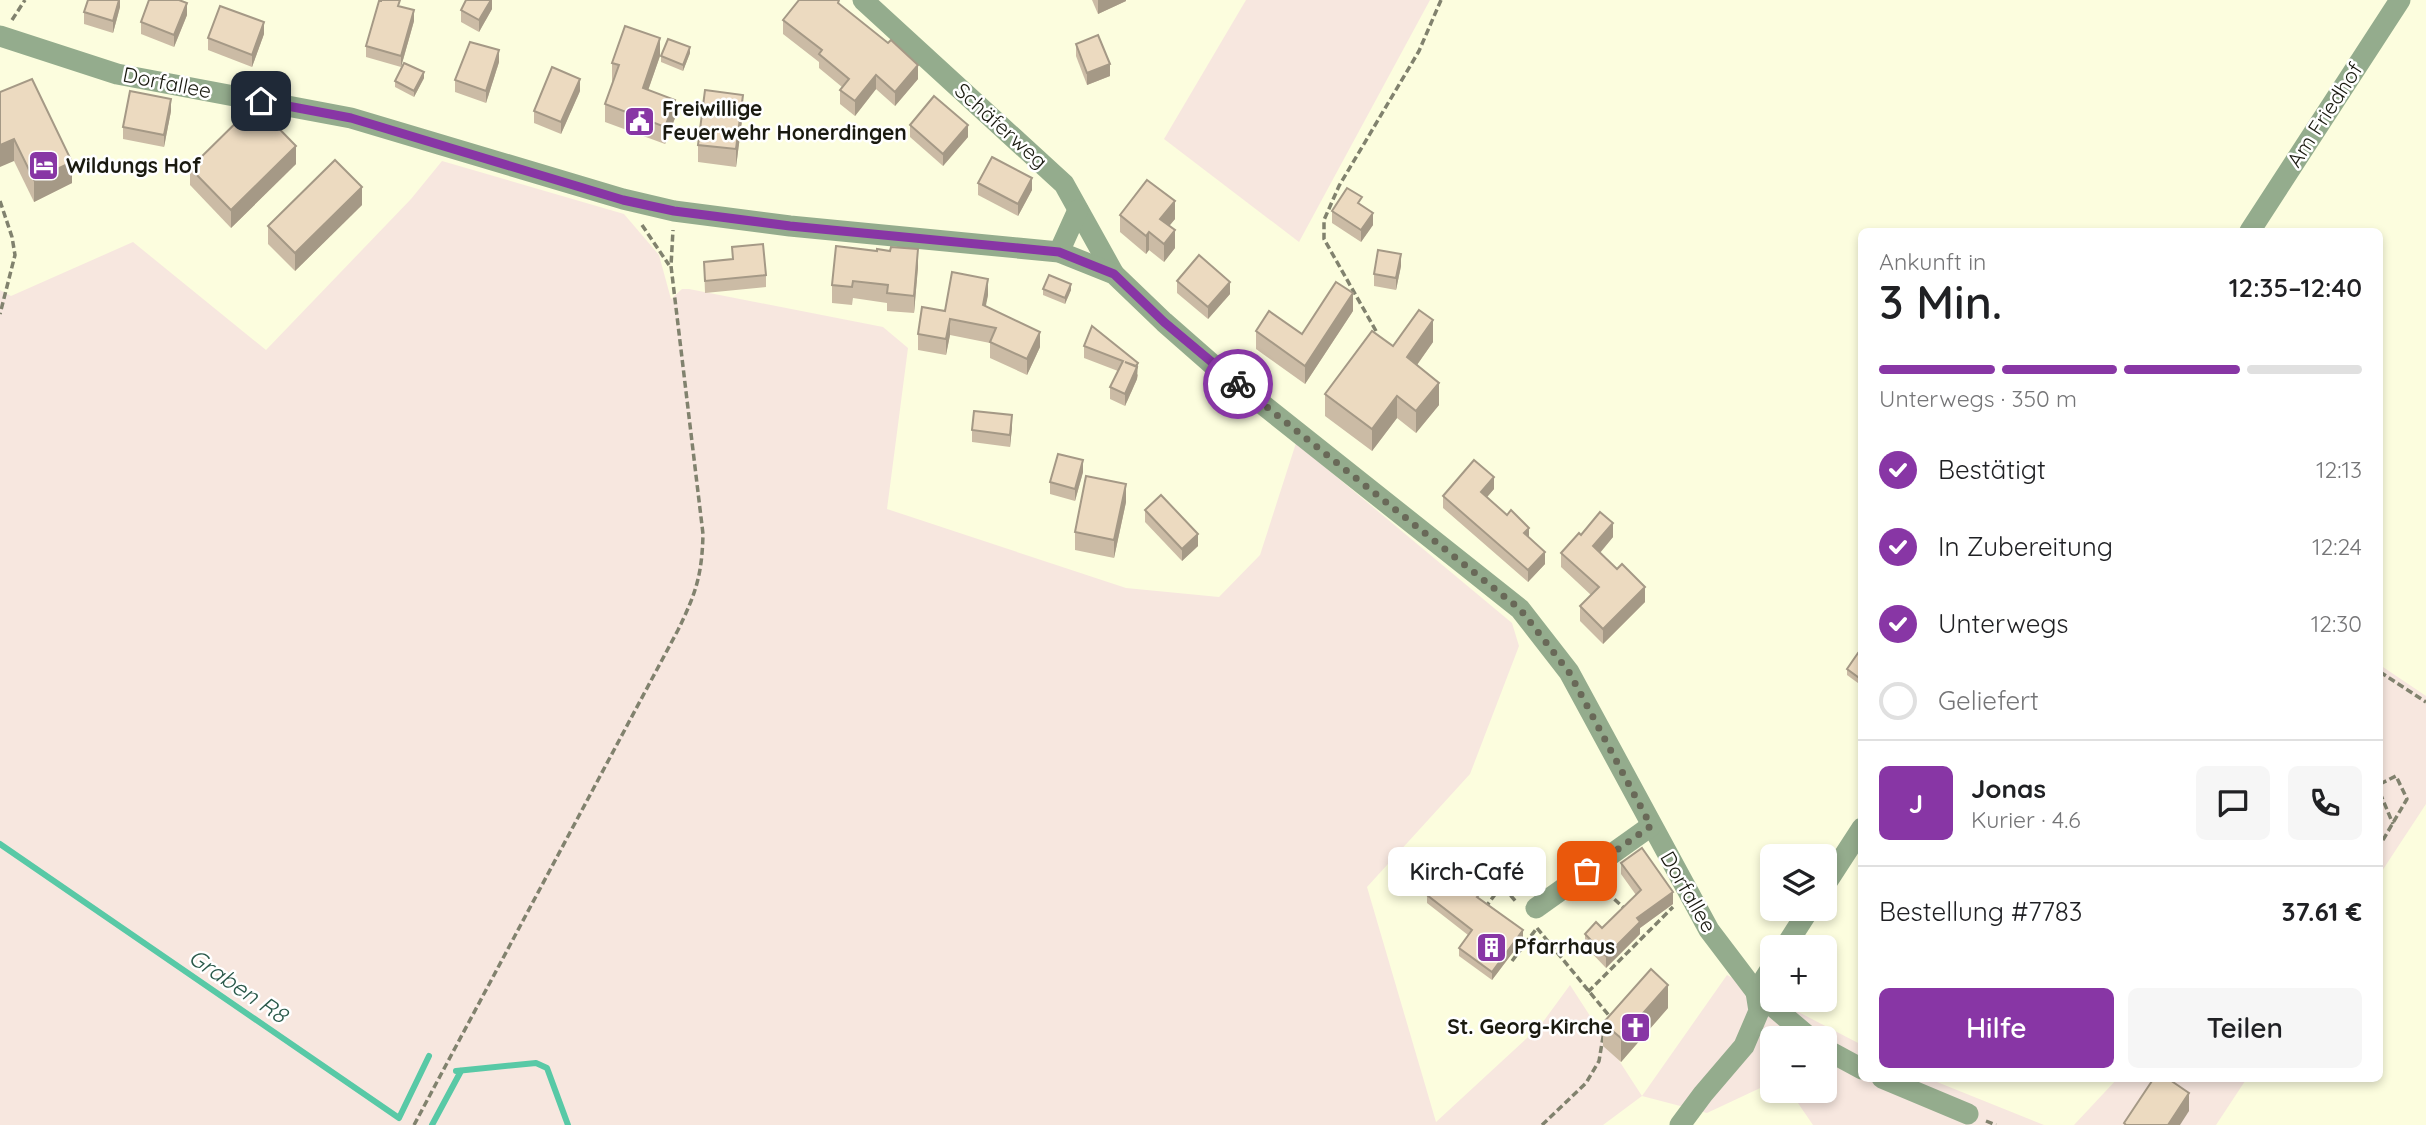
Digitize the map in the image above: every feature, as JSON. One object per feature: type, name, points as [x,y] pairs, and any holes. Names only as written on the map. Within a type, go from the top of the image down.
[{"type":"street","name":"Schäferweg","points":[[863,0],[1064,184],[1114,274]]},
{"type":"street","name":"Am Friedhof","points":[[2252,228],[2400,0]]},
{"type":"street","name":"Dorfallee","points":[[0,36],[117,74],[351,118],[623,200],[674,211],[790,226],[1059,252],[1114,274],[1213,365],[1520,609],[1569,672],[1709,930],[1756,992],[1796,1026]]},
{"type":"street","points":[[1059,252],[1078,210]]},
{"type":"street","points":[[1531,916],[1587,871],[1651,826]]},
{"type":"street","points":[[1837,867],[1858,835]]},
{"type":"street","points":[[1680,1125],[1744,1046],[1759,1011],[1756,992],[1760,986]]},
{"type":"street","points":[[1837,1055],[1858,1067]]},
{"type":"street","points":[[1892,1082],[1968,1114]]},
{"type":"path","points":[[1376,331],[1324,239],[1325,219],[1339,186],[1419,51],[1441,0]]},
{"type":"path","points":[[623,200],[671,266]]},
{"type":"path","points":[[0,201],[15,255],[0,314]]},
{"type":"path","points":[[414,1125],[678,630],[699,582],[703,534],[671,266],[674,211]]},
{"type":"path","points":[[2383,674],[2426,702]]},
{"type":"path","points":[[2383,782],[2396,776],[2407,799],[2383,840]]},
{"type":"path","points":[[2383,800],[2393,824]]},
{"type":"path","points":[[1587,871],[1631,916]]},
{"type":"path","points":[[1482,913],[1502,885],[1531,916],[1611,1018]]},
{"type":"path","points":[[1588,992],[1687,893]]},
{"type":"path","points":[[1512,961],[1531,916]]},
{"type":"path","points":[[1639,924],[1647,932]]},
{"type":"path","points":[[1542,1125],[1586,1083],[1599,1061],[1606,1013]]},
{"type":"shaded area","points":[[1246,0],[1430,0],[1299,242],[1164,139]]},
{"type":"shaded area","points":[[442,161],[624,214],[659,255],[671,299],[682,289],[689,289],[883,327],[908,348],[887,509],[1126,588],[1219,597],[1260,555],[1296,443],[1512,623],[1519,646],[1470,774],[1367,887],[1436,1122],[1540,1026],[1570,985],[1642,1096],[1603,1125],[0,1125],[0,290],[11,296],[133,242],[266,350],[411,199]]},
{"type":"shaded area","points":[[2383,667],[2426,696],[2426,804],[2383,869]]},
{"type":"shaded area","points":[[1727,975],[1760,992],[1760,1012],[1798,1012],[1825,1026],[1760,1026],[1760,1088],[1707,1113],[1642,1096]]},
{"type":"shaded area","points":[[1837,1032],[1858,1043],[1858,1082],[1937,1082],[2044,1125],[1813,1125],[1798,1103],[1837,1103]]},
{"type":"shaded area","points":[[2114,1082],[2244,1082],[2216,1125],[2074,1125]]},
{"type":"building","points":[[88,0],[119,0],[113,21],[84,12]]},
{"type":"building","points":[[149,0],[179,0],[187,3],[174,35],[141,22]]},
{"type":"building","points":[[381,0],[400,0],[398,6],[414,10],[401,56],[366,46]]},
{"type":"building","points":[[466,0],[491,0],[479,20],[461,10]]},
{"type":"building","points":[[799,0],[839,0],[838,3],[888,43],[891,40],[918,65],[895,92],[876,75],[855,101],[840,90],[849,79],[819,54],[822,50],[783,20]]},
{"type":"building","points":[[220,6],[264,22],[252,55],[208,38]]},
{"type":"building","points":[[625,26],[660,38],[643,88],[675,100],[665,127],[605,104],[619,65],[612,63]]},
{"type":"building","points":[[1098,35],[1110,64],[1087,73],[1076,44]]},
{"type":"building","points":[[668,39],[690,47],[683,65],[661,56]]},
{"type":"building","points":[[470,42],[499,50],[486,91],[455,80]]},
{"type":"building","points":[[404,63],[424,72],[414,91],[395,81]]},
{"type":"building","points":[[552,67],[580,79],[561,122],[534,111]]},
{"type":"building","points":[[32,79],[72,162],[34,180],[14,139],[0,145],[0,92]]},
{"type":"building","points":[[705,90],[743,95],[736,149],[698,145]]},
{"type":"building","points":[[130,91],[171,99],[164,135],[123,127]]},
{"type":"building","points":[[934,96],[968,125],[943,154],[910,125]]},
{"type":"building","points":[[255,104],[296,146],[231,210],[190,168]]},
{"type":"building","points":[[992,157],[1032,178],[1018,204],[978,183]]},
{"type":"building","points":[[335,160],[362,187],[295,253],[268,226]]},
{"type":"building","points":[[1147,180],[1175,201],[1160,219],[1175,230],[1164,244],[1149,232],[1146,236],[1120,215]]},
{"type":"building","points":[[1347,188],[1362,197],[1358,203],[1373,213],[1361,230],[1332,211]]},
{"type":"building","points":[[763,244],[766,275],[705,281],[704,262],[733,259],[732,247]]},
{"type":"building","points":[[836,246],[877,251],[890,251],[891,247],[918,249],[914,296],[887,293],[888,285],[853,281],[852,287],[832,285]]},
{"type":"building","points":[[1378,250],[1401,254],[1396,278],[1374,274]]},
{"type":"building","points":[[1199,255],[1230,282],[1208,307],[1177,281]]},
{"type":"building","points":[[952,272],[988,279],[983,305],[1040,332],[1027,359],[990,342],[996,328],[950,319],[946,339],[918,334],[922,307],[945,311]]},
{"type":"building","points":[[1049,275],[1071,284],[1065,298],[1043,289]]},
{"type":"building","points":[[1336,282],[1353,293],[1305,366],[1256,331],[1269,311],[1302,334]]},
{"type":"building","points":[[1419,310],[1433,320],[1407,357],[1439,383],[1416,411],[1397,396],[1372,429],[1325,394],[1372,331],[1393,346]]},
{"type":"building","points":[[1092,326],[1138,363],[1136,366],[1125,362],[1137,367],[1125,394],[1110,387],[1123,361],[1084,346]]},
{"type":"building","points":[[974,411],[1012,415],[1010,435],[972,430]]},
{"type":"building","points":[[1058,454],[1083,460],[1075,489],[1050,482]]},
{"type":"building","points":[[1474,460],[1494,477],[1481,492],[1507,515],[1511,510],[1529,528],[1524,533],[1545,552],[1528,570],[1443,496]]},
{"type":"building","points":[[1086,476],[1126,484],[1114,540],[1075,532]]},
{"type":"building","points":[[1161,495],[1198,534],[1182,549],[1145,510]]},
{"type":"building","points":[[1600,512],[1613,523],[1593,546],[1617,569],[1622,564],[1645,587],[1603,629],[1580,606],[1599,587],[1561,553]]},
{"type":"building","points":[[1858,653],[1858,677],[1847,669]]},
{"type":"building","points":[[1642,848],[1673,892],[1637,918],[1640,922],[1606,956],[1585,934],[1596,922],[1602,928],[1641,890],[1621,863]]},
{"type":"building","points":[[1448,869],[1480,894],[1477,897],[1523,930],[1492,972],[1459,948],[1472,930],[1427,895]]},
{"type":"building","points":[[1651,969],[1668,985],[1621,1038],[1603,1023]]},
{"type":"building","points":[[2151,1082],[2173,1082],[2189,1093],[2168,1125],[2124,1123]]},
{"type":"waterway","name":"Graben R8","points":[[0,844],[399,1118],[429,1056]]},
{"type":"waterway","name":"Graben R8","points":[[456,1071],[536,1063],[547,1068],[568,1125]]},
{"type":"waterway","points":[[432,1125],[461,1071]]},
{"type":"way so far","points":[[1238,384],[1520,609],[1569,672],[1651,826],[1587,871]]},
{"type":"place","name":"Freiwillige Feuerwehr Honerdingen","points":[[639,121]]},
{"type":"place","name":"Wildungs Hof","points":[[43,166]]},
{"type":"place","name":"Kirch-Café","points":[[1587,871]]},
{"type":"place","name":"Pfarrhaus","points":[[1491,947]]},
{"type":"place","name":"St. Georg-Kirche","points":[[1636,1027]]},
{"type":"route","points":[[261,101],[351,118],[623,200],[674,211],[790,226],[1059,252],[1114,274],[1164,322],[1238,384]]}]
